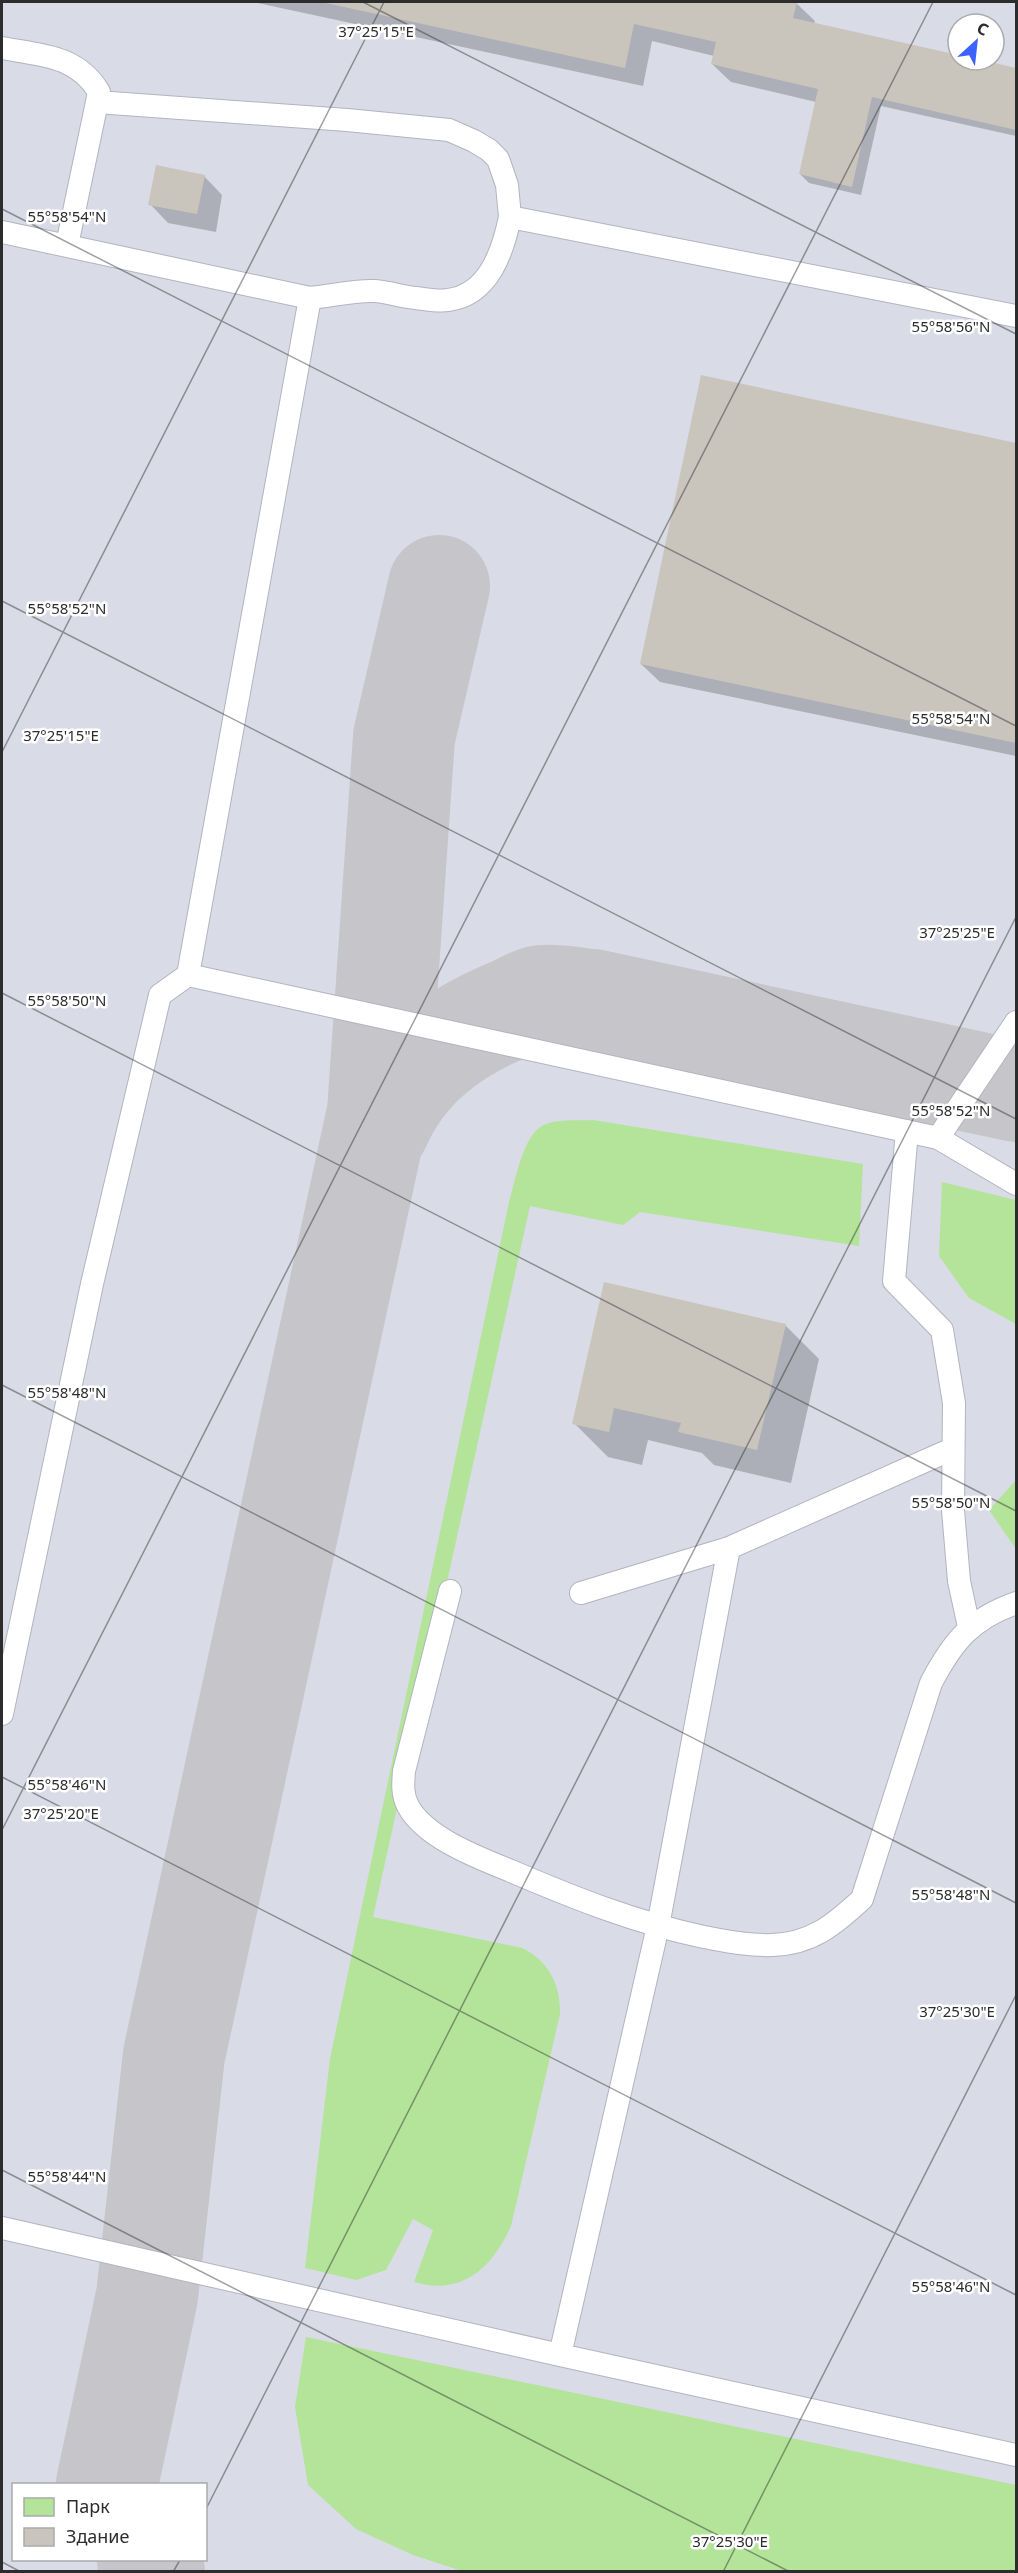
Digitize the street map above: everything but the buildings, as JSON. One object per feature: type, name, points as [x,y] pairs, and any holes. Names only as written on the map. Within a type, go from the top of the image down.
[{"type":"lane","points":[[2,48],[65,60],[87,75],[99,92],[67,245]]},
{"type":"lane","points":[[2,232],[310,298],[374,291],[447,301],[464,297],[478,287],[498,261],[504,246],[510,217],[507,185],[498,159],[474,141],[449,130],[335,119],[97,102]]},
{"type":"lane","points":[[510,217],[1017,316]]},
{"type":"lane","points":[[2,1714],[92,1284],[160,995],[188,975],[310,298]]},
{"type":"lane","points":[[188,975],[938,1138],[1017,1184]]},
{"type":"lane","points":[[938,1138],[1017,1022]]},
{"type":"lane","points":[[907,1131],[894,1281],[942,1330],[954,1403],[953,1510],[958,1569],[969,1627]]},
{"type":"lane","points":[[581,1593],[729,1548],[952,1449]]},
{"type":"lane","points":[[560,2355],[658,1926],[729,1548]]},
{"type":"lane","points":[[450,1591],[404,1771],[402,1790],[408,1807],[445,1841],[580,1901],[658,1926],[738,1944],[772,1945],[804,1941],[835,1924],[862,1899],[931,1683],[946,1654],[969,1627],[992,1612],[1017,1603]]},
{"type":"lane","points":[[2,2228],[560,2355],[1017,2455]]},
{"type":"shaded area","points":[[2,2],[1016,2],[1016,2571],[2,2572]]},
{"type":"green space","points":[[593,1120],[863,1164],[859,1246],[640,1212],[623,1225],[530,1206],[373,1917],[522,1948],[539,1959],[551,1975],[558,1993],[560,2014],[511,2226],[495,2254],[485,2266],[461,2282],[431,2285],[414,2282],[433,2230],[413,2219],[386,2270],[356,2280],[305,2268],[330,2059],[517,1172],[530,1139],[542,1126],[560,1121]]},
{"type":"green space","points":[[942,1182],[1016,1200],[1016,1324],[969,1298],[939,1256]]},
{"type":"green space","points":[[1016,1480],[1016,1549],[989,1510]]},
{"type":"green space","points":[[306,2337],[1016,2485],[1016,2571],[462,2571],[413,2555],[356,2529],[308,2485],[295,2407]]},
{"type":"taxiway","points":[[107,2483],[147,2296],[174,2055],[378,1112],[404,737],[439,586]]},
{"type":"taxiway","points":[[379,1127],[402,1086],[433,1054],[470,1028],[542,996],[593,1000],[1016,1091]]},
{"type":"taxiway","points":[[148,2561],[154,2572]]}]
